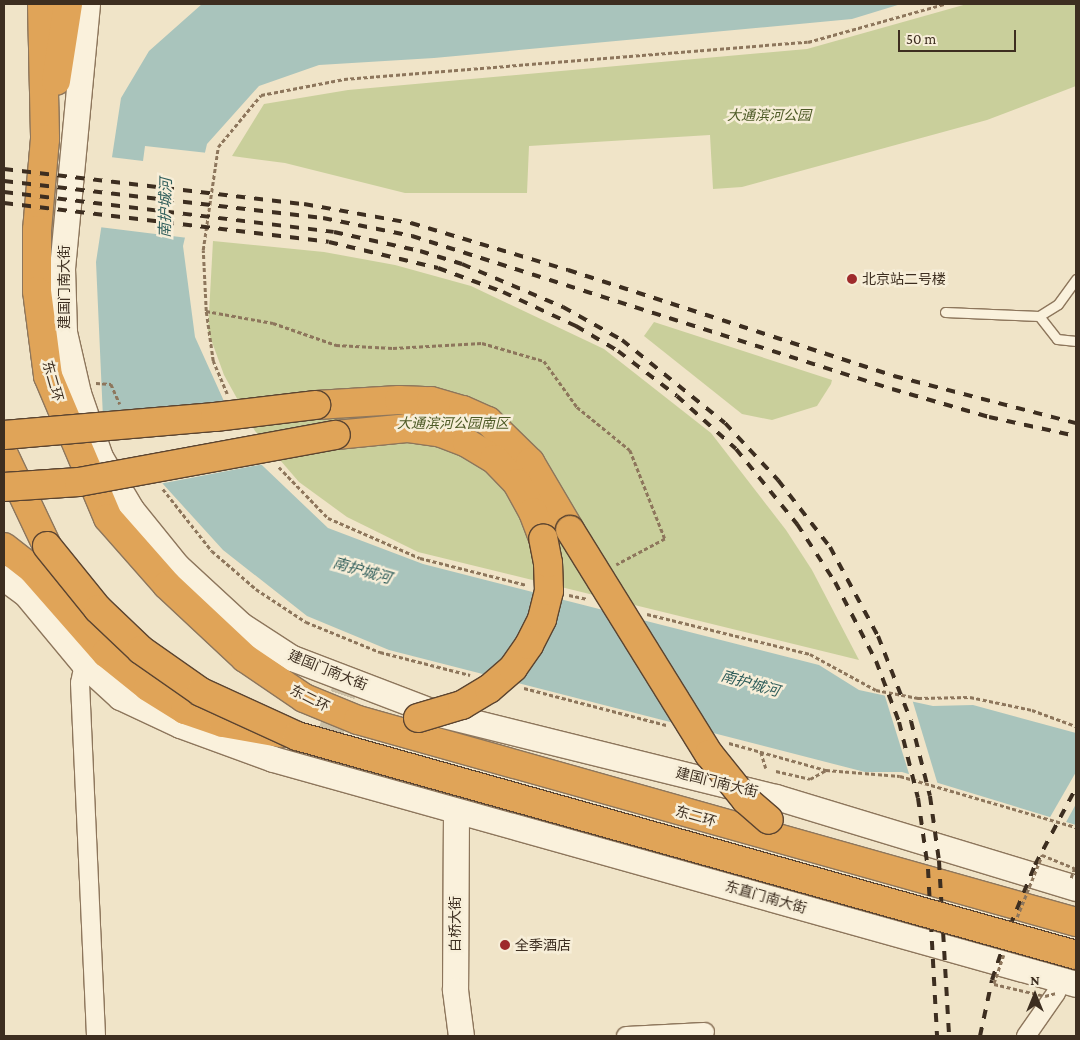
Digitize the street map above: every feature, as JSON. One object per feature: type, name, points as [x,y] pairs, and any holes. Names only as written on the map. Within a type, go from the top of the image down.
[{"type":"highway","name":"东二环","points":[[42,4],[45,139],[37,230],[37,291],[48,376],[108,518],[167,585],[245,658],[304,698],[358,720],[1076,922]]},
{"type":"highway","points":[[45,139],[68,4]]},
{"type":"highway","points":[[4,435],[215,417],[316,405],[398,400],[431,401],[463,410],[488,421],[530,462],[570,530],[710,754],[746,800],[769,820],[866,864]]},
{"type":"highway","points":[[4,488],[79,482],[336,435],[406,428],[441,433],[467,443],[494,459],[518,483],[534,512],[543,538],[549,591],[542,619],[530,645],[513,668],[490,689],[462,705],[418,718],[358,720]]},
{"type":"highway","points":[[4,455],[47,546],[98,609],[141,650],[201,692],[297,736]]},
{"type":"highway","points":[[4,547],[33,570],[67,606],[106,653],[148,686],[185,710],[223,723],[297,736],[1076,955]]},
{"type":"street","name":"建国门南大街","points":[[86,4],[62,268],[64,332],[78,393],[100,456],[131,509],[177,566],[241,625],[292,658],[436,713],[776,797],[1076,888]]},
{"type":"street","points":[[4,578],[25,593],[84,664],[120,697],[180,725],[273,759],[456,811]]},
{"type":"street","points":[[84,664],[80,683],[96,1036]]},
{"type":"street","name":"东直门南大街","points":[[456,811],[1068,982]]},
{"type":"street","name":"白桥大街","points":[[456,811],[455,990],[461,1036]]},
{"type":"street","points":[[1026,1036],[1056,993],[1068,982]]},
{"type":"street","points":[[626,1036],[705,1032]]},
{"type":"lane","points":[[945,312],[1039,316],[1058,304],[1076,279]]},
{"type":"lane","points":[[1039,316],[1057,339],[1076,341]]},
{"type":"path","points":[[206,311],[203,250],[218,147],[260,95],[344,79],[808,42],[944,4]]},
{"type":"path","points":[[92,374],[94,383],[111,384],[122,410]]},
{"type":"path","points":[[159,482],[212,551],[256,589],[306,622],[380,652],[476,677]]},
{"type":"path","points":[[522,688],[670,727]]},
{"type":"path","points":[[725,742],[826,770],[900,776],[1076,827]]},
{"type":"path","points":[[761,752],[766,768]]},
{"type":"path","points":[[776,771],[810,779],[826,770]]},
{"type":"green space","name":"大通滨河公园","points":[[967,4],[1076,4],[1076,86],[987,120],[742,187],[713,189],[710,135],[529,146],[527,193],[405,193],[285,163],[232,156],[264,104],[348,90],[807,49]]},
{"type":"green space","name":"大通滨河公园南区","points":[[213,241],[324,252],[395,265],[471,286],[604,349],[711,433],[786,530],[812,570],[859,660],[418,552],[347,517],[299,482],[255,431],[224,375],[208,331]]},
{"type":"green space","points":[[654,322],[832,380],[831,384],[817,406],[772,420],[742,414],[644,336]]},
{"type":"water","name":"南护城河","points":[[202,4],[901,4],[852,19],[434,58],[319,65],[259,86],[207,144],[183,246],[195,337],[246,450],[328,528],[423,564],[819,665],[859,690],[933,706],[973,705],[1076,733],[1076,825],[902,772],[865,772],[389,650],[307,616],[223,550],[103,418],[96,262],[121,98],[149,51]]},
{"type":"pier","points":[[145,146],[208,153],[188,238],[99,227],[110,157],[143,161]]},
{"type":"pier","points":[[229,405],[248,449],[264,464],[159,484],[101,420]]},
{"type":"pier","points":[[884,693],[912,699],[938,785],[910,777]]},
{"type":"pier","points":[[1076,772],[1076,804],[1065,824],[1049,819]]},
{"type":"tunnel","points":[[320,765],[348,678]]},
{"type":"railway","points":[[4,169],[304,204],[411,223],[568,270],[894,376],[1076,423]]},
{"type":"railway","points":[[4,181],[323,218],[412,236],[892,389],[989,417],[1076,436]]},
{"type":"railway","points":[[4,192],[334,232],[420,251],[462,264],[563,307],[622,340],[725,423],[778,480],[830,547],[878,636],[911,721],[930,796],[939,861],[949,1036]]},
{"type":"railway","points":[[4,203],[329,242],[438,268],[503,292],[576,326],[618,351],[677,396],[736,449],[797,524],[835,582],[876,661],[899,722],[918,798],[928,869],[937,1036]]},
{"type":"railway","points":[[980,1036],[992,980],[1010,926],[1035,865],[1076,788]]},
{"type":"place","name":"北京站二号楼","points":[[852,279]]},
{"type":"place","name":"全季酒店","points":[[505,945]]}]
